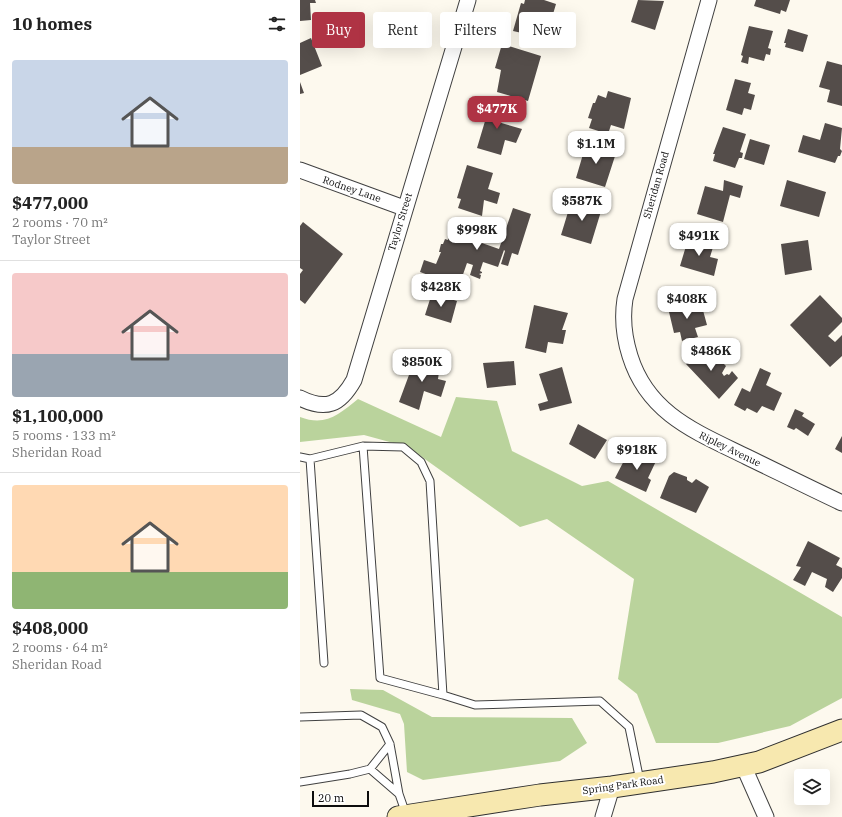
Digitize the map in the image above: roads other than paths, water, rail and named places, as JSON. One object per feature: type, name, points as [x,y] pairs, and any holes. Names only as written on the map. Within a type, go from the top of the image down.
[{"type":"main road","name":"Spring Park Road","points":[[404,817],[540,795],[641,783],[743,766],[790,752],[842,730]]},
{"type":"street","name":"Taylor Street","points":[[300,398],[320,406],[333,403],[345,396],[354,380],[404,208],[468,0]]},
{"type":"street","name":"Sheridan Road","points":[[635,372],[624,338],[623,310],[625,299],[709,0]]},
{"type":"street","name":"Rodney Lane","points":[[300,170],[404,208]]},
{"type":"street","name":"Ripley Avenue","points":[[635,372],[642,386],[663,410],[690,429],[842,503]]},
{"type":"street","points":[[743,766],[766,817]]},
{"type":"street","points":[[603,817],[612,787]]},
{"type":"lane","points":[[363,446],[380,678],[475,705],[600,701],[629,727],[641,783]]},
{"type":"lane","points":[[300,457],[310,459],[363,446],[403,447],[421,462],[430,481],[443,695]]},
{"type":"lane","points":[[310,459],[324,663]]},
{"type":"lane","points":[[300,717],[361,715],[382,727],[390,744],[404,817]]},
{"type":"lane","points":[[300,782],[350,774],[370,769],[390,744]]},
{"type":"lane","points":[[370,769],[399,794]]}]
